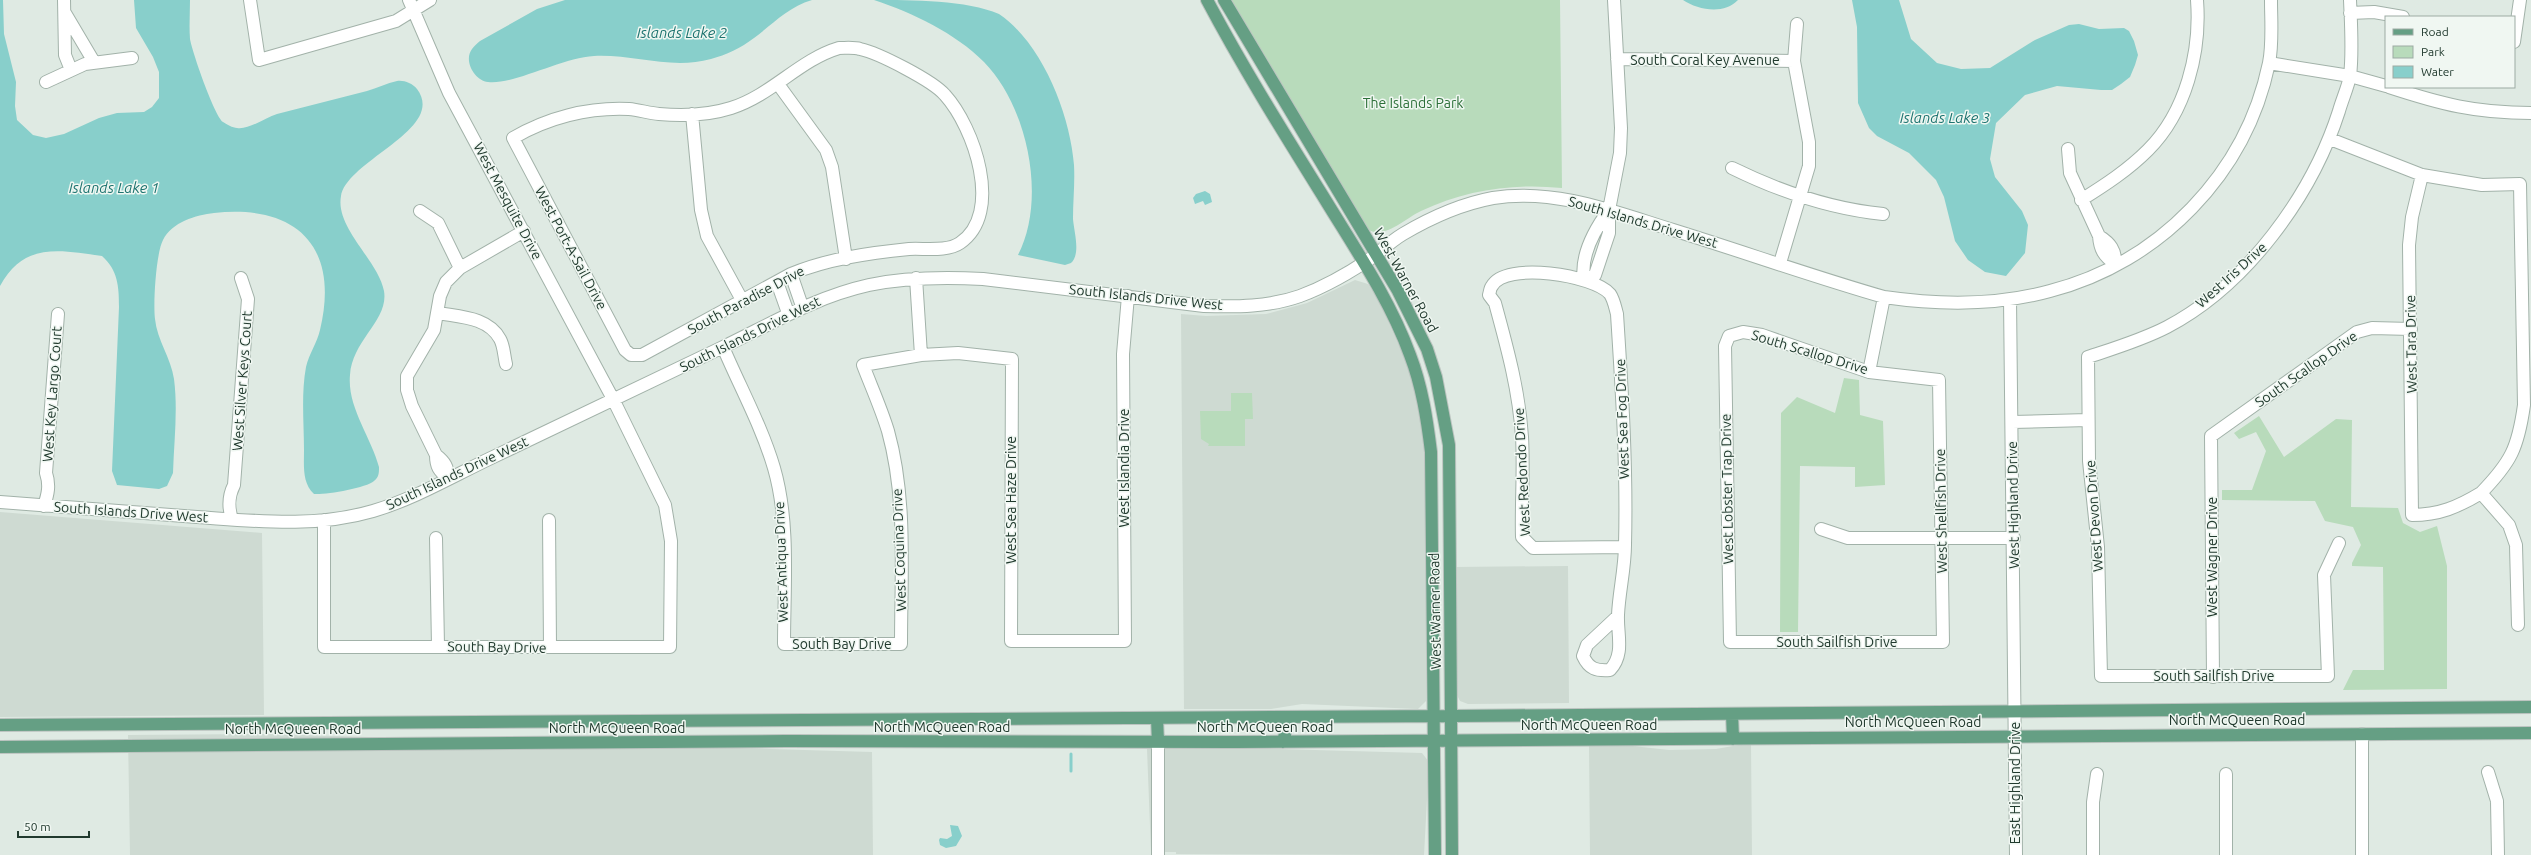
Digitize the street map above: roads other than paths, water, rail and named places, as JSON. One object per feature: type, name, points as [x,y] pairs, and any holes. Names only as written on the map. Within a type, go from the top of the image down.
[{"type":"main road","name":"West Warner Road","points":[[1206,0],[1363,262],[1399,328],[1411,356],[1425,407],[1431,461],[1435,722],[1435,855]]},
{"type":"main road","name":"West Warner Road","points":[[1224,0],[1412,318],[1427,349],[1436,377],[1445,420],[1449,460],[1452,855]]},
{"type":"main road","points":[[1431,461],[1449,460]]},
{"type":"main road","name":"North McQueen Road","points":[[0,725],[1289,717],[1451,722],[1732,714],[2531,707]]},
{"type":"main road","points":[[1732,714],[1733,739]]},
{"type":"main road","points":[[1283,742],[1289,717]]},
{"type":"main road","points":[[1157,718],[1158,742]]},
{"type":"main road","name":"North McQueen Road","points":[[0,747],[785,741],[1283,742],[2531,733]]},
{"type":"street","points":[[250,0],[260,60],[396,21],[411,5],[430,0]]},
{"type":"street","points":[[1584,280],[1582,268],[1596,228],[1609,210],[1620,153],[1621,135],[1614,0]]},
{"type":"street","points":[[2081,200],[2115,178],[2148,149],[2185,92],[2197,49],[2196,0]]},
{"type":"street","name":"South Islands Drive West","points":[[0,502],[266,522],[324,520],[383,508],[723,347],[802,306],[836,293],[870,284],[916,278],[983,279],[1204,306],[1234,307],[1272,304],[1300,296],[1375,255],[1402,235],[1434,217],[1493,198],[1526,195],[1559,198],[1609,210],[1884,297],[1923,303],[2010,299],[2050,291],[2089,278],[2152,242],[2178,221],[2213,186],[2237,150],[2256,109],[2269,63],[2271,0]]},
{"type":"street","name":"West Iris Drive","points":[[2088,357],[2123,346],[2168,326],[2210,298],[2272,238],[2301,196],[2330,139],[2350,76],[2350,0]]},
{"type":"street","points":[[2515,35],[2520,0]]},
{"type":"street","name":"West Mesquite Drive","points":[[411,5],[449,93],[613,399],[665,505],[671,541],[670,647]]},
{"type":"street","points":[[65,6],[94,62]]},
{"type":"street","points":[[65,6],[65,55],[72,70]]},
{"type":"street","points":[[2350,13],[2374,12],[2398,16]]},
{"type":"street","points":[[1780,263],[1809,166],[1809,142],[1794,61],[1797,24]]},
{"type":"street","name":"South Paradise Drive","points":[[631,355],[642,354],[791,274],[814,264],[909,249],[942,248],[960,244],[973,228],[981,210],[982,190],[977,154],[961,116],[945,94],[897,65],[860,48],[839,48],[820,54],[778,84]]},
{"type":"street","points":[[46,82],[94,62],[132,58]]},
{"type":"street","name":"South Coral Key Avenue","points":[[1617,59],[1794,61]]},
{"type":"street","points":[[2269,63],[2350,76],[2385,86]]},
{"type":"street","points":[[742,300],[707,236],[701,210],[692,114],[730,108],[757,98],[778,84],[826,150],[832,167],[846,259]]},
{"type":"street","points":[[2390,88],[2445,105],[2494,113],[2531,113]]},
{"type":"street","name":"West Port-A-Sail Drive","points":[[631,355],[625,350],[513,138],[533,126],[570,115],[605,109],[692,114]]},
{"type":"street","points":[[2330,139],[2422,175],[2482,185],[2520,184],[2524,406],[2520,431],[2514,453],[2500,473],[2481,493],[2509,525],[2516,545],[2518,625]]},
{"type":"street","points":[[2068,149],[2070,173],[2081,200],[2099,236],[2100,247],[2106,258],[2115,264]]},
{"type":"street","points":[[1732,168],[1757,180],[1852,211],[1883,214]]},
{"type":"street","name":"West Tara Drive","points":[[2422,175],[2412,217],[2409,245],[2412,515],[2431,515],[2457,507],[2481,493]]},
{"type":"street","points":[[420,211],[438,223],[460,268]]},
{"type":"street","points":[[448,478],[440,472],[436,465],[436,455],[412,406],[407,390],[407,376],[414,361],[426,346],[434,330],[440,296],[446,282],[460,268],[524,231]]},
{"type":"street","name":"West Redondo Drive","points":[[1584,280],[1553,274],[1523,273],[1507,276],[1492,285],[1489,295],[1495,303],[1513,365],[1518,401],[1522,438],[1522,533],[1526,543],[1534,548],[1540,549],[1625,547]]},
{"type":"street","points":[[791,274],[802,306]]},
{"type":"street","name":"West Silver Keys Court","points":[[232,519],[229,509],[230,494],[234,485],[248,299],[241,278]]},
{"type":"street","points":[[916,278],[921,355]]},
{"type":"street","name":"West Sea Fog Drive","points":[[1584,280],[1609,293],[1617,314],[1624,428],[1625,547],[1618,616]]},
{"type":"street","points":[[777,282],[788,313]]},
{"type":"street","name":"West Islandia Drive","points":[[1011,641],[1125,641],[1123,354],[1128,296]]},
{"type":"street","points":[[1868,372],[1884,297]]},
{"type":"street","name":"West Highland Drive","points":[[2010,299],[2015,711]]},
{"type":"street","points":[[438,313],[476,320],[489,326],[500,340],[506,364]]},
{"type":"street","name":"West Key Largo Court","points":[[44,506],[41,495],[42,481],[46,473],[58,314]]},
{"type":"street","name":"South Scallop Drive","points":[[2211,436],[2357,332],[2372,328],[2411,329]]},
{"type":"street","name":"South Scallop Drive","points":[[1729,336],[1743,332],[1762,335],[1868,372],[1939,380]]},
{"type":"street","name":"West Lobster Trap Drive","points":[[1729,336],[1725,346],[1730,642]]},
{"type":"street","name":"West Antiqua Drive","points":[[723,347],[774,468],[780,505],[783,544],[784,644]]},
{"type":"street","name":"West Sea Haze Drive","points":[[921,355],[958,353],[1012,359],[1011,641]]},
{"type":"street","name":"West Coquina Drive","points":[[901,644],[901,517],[896,472],[888,430],[863,365],[921,355]]},
{"type":"street","name":"West Devon Drive","points":[[2088,357],[2089,461],[2098,547],[2100,676]]},
{"type":"street","name":"West Shellfish Drive","points":[[1939,380],[1943,642]]},
{"type":"street","points":[[2012,422],[2088,420]]},
{"type":"street","name":"West Wagner Drive","points":[[2211,436],[2213,677]]},
{"type":"street","name":"South Bay Drive","points":[[324,520],[324,647],[670,647]]},
{"type":"street","points":[[549,520],[550,647]]},
{"type":"street","points":[[1821,529],[1848,538],[2014,538]]},
{"type":"street","points":[[436,538],[438,646]]},
{"type":"street","name":"South Sailfish Drive","points":[[2100,676],[2328,676],[2324,575],[2339,543]]},
{"type":"street","name":"South Sailfish Drive","points":[[1730,642],[1943,642]]},
{"type":"street","name":"South Bay Drive","points":[[784,644],[901,644]]},
{"type":"street","name":"East Highland Drive","points":[[2015,711],[2016,855]]},
{"type":"street","points":[[2362,734],[2362,855]]},
{"type":"street","points":[[1158,742],[1158,855]]},
{"type":"street","points":[[2488,772],[2497,801],[2498,855]]},
{"type":"street","points":[[2093,855],[2093,802],[2097,774]]},
{"type":"street","points":[[2226,774],[2226,855]]},
{"type":"water","name":"Islands Lake 1","points":[[0,0],[3,0],[4,34],[16,82],[15,106],[17,120],[33,135],[46,138],[64,134],[99,118],[117,113],[144,112],[152,107],[159,98],[159,72],[153,57],[136,28],[134,0],[190,0],[190,39],[199,69],[219,117],[223,122],[237,128],[246,127],[277,114],[367,91],[397,81],[408,82],[417,89],[423,104],[419,118],[408,131],[360,170],[347,183],[341,196],[341,208],[344,220],[350,232],[374,268],[384,291],[384,302],[381,311],[357,351],[352,363],[350,375],[352,399],[379,467],[377,478],[374,481],[363,486],[319,494],[314,494],[307,485],[304,468],[304,377],[307,362],[320,330],[325,301],[324,275],[317,254],[306,237],[289,224],[268,216],[243,212],[214,213],[185,220],[172,228],[163,240],[157,267],[154,312],[158,334],[170,364],[174,379],[176,414],[173,473],[167,486],[159,489],[117,485],[112,471],[119,300],[118,286],[111,267],[102,256],[57,251],[44,252],[31,256],[20,262],[10,272],[0,286]]},
{"type":"water","name":"Islands Lake 2","points":[[565,0],[812,0],[788,11],[739,48],[711,59],[681,63],[623,57],[594,56],[567,61],[524,76],[499,82],[488,82],[481,80],[475,74],[469,61],[469,55],[480,41],[537,9]]},
{"type":"water","points":[[874,0],[955,3],[986,9],[999,14],[1014,27],[1028,43],[1041,61],[1051,81],[1067,124],[1074,165],[1073,219],[1076,254],[1071,263],[1065,265],[1018,255],[1027,232],[1031,208],[1032,181],[1022,128],[1012,103],[999,81],[984,62],[947,33],[904,11]]},
{"type":"water","points":[[1683,0],[1738,0],[1726,8],[1711,9],[1696,6]]},
{"type":"water","name":"Islands Lake 3","points":[[1852,0],[1899,0],[1911,39],[1937,63],[1961,69],[1990,68],[2035,40],[2069,25],[2079,24],[2099,29],[2124,28],[2129,31],[2138,55],[2130,77],[2121,84],[2112,90],[2057,86],[2025,95],[1996,123],[1990,159],[1995,177],[2022,211],[2028,225],[2025,253],[2006,276],[1985,272],[1968,260],[1955,241],[1944,197],[1936,180],[1909,153],[1877,136],[1869,128],[1858,103],[1857,27]]},
{"type":"water","points":[[1205,191],[1210,194],[1212,202],[1205,205],[1203,201],[1195,204],[1193,198],[1196,194]]},
{"type":"water","points":[[950,825],[958,826],[962,836],[956,846],[946,848],[940,845],[939,840],[940,838],[947,839],[952,836]]},
{"type":"waterway","points":[[1071,754],[1071,771]]},
{"type":"park label","name":"The Islands Park","points":[[1413,103]]}]
